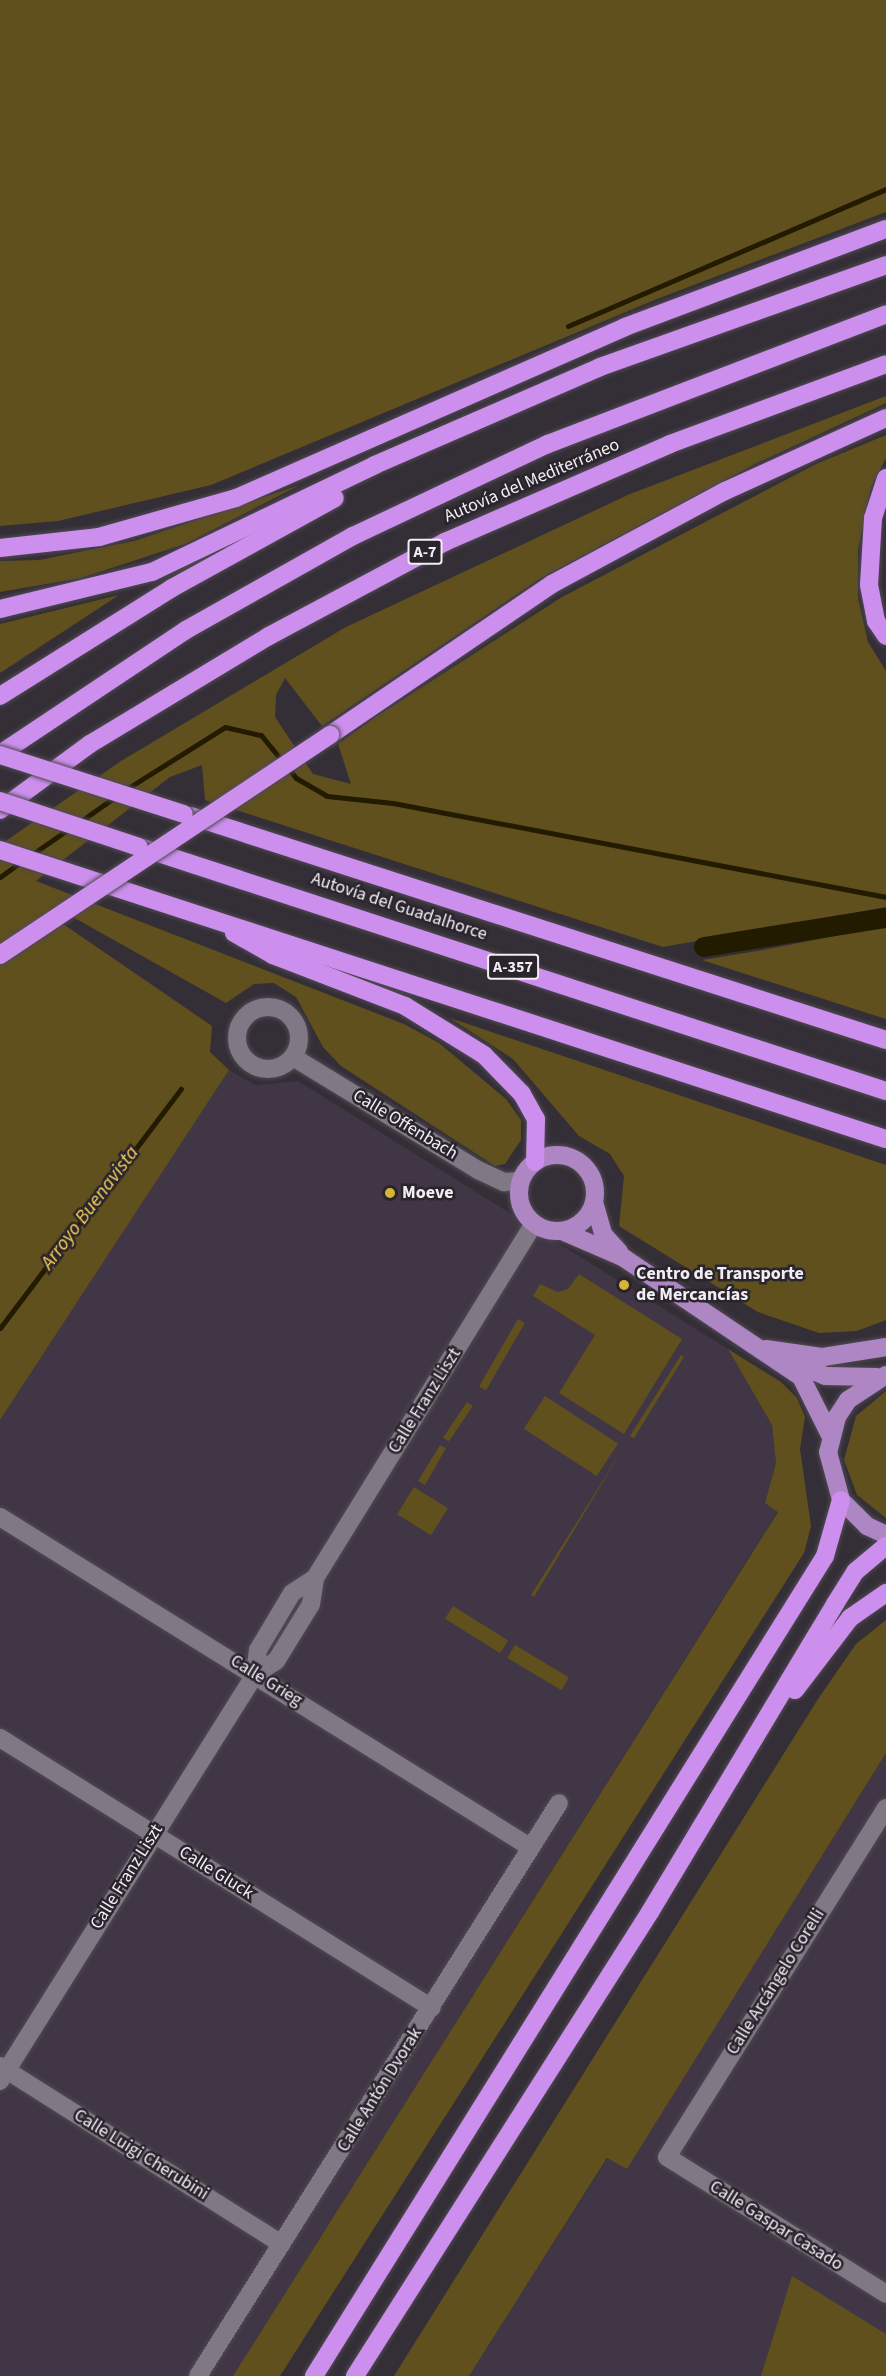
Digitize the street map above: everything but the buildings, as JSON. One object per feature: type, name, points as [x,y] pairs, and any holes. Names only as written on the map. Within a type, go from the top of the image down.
[{"type":"highway","points":[[0,548],[99,537],[236,498],[624,327],[886,229]]},
{"type":"highway","points":[[0,609],[152,572],[600,367],[886,265]]},
{"type":"highway","name":"Autovía del Mediterráneo","points":[[0,754],[186,630],[353,536],[548,444],[886,314]]},
{"type":"highway","name":"Autovía del Mediterráneo","points":[[0,810],[100,738],[269,636],[445,542],[670,444],[886,364]]},
{"type":"highway","points":[[0,955],[552,584],[726,490],[886,418]]},
{"type":"highway","points":[[0,696],[172,588],[455,432]]},
{"type":"highway","points":[[886,478],[873,518],[869,585],[886,654]]},
{"type":"highway","name":"Autovía del Guadalhorce","points":[[0,754],[886,1040]]},
{"type":"highway","name":"Autovía del Guadalhorce","points":[[0,801],[886,1091]]},
{"type":"highway","points":[[0,849],[886,1139]]},
{"type":"highway","points":[[198,913],[273,955],[405,1006],[484,1055],[522,1094],[536,1119],[535,1162]]},
{"type":"highway","points":[[314,2376],[825,1557],[841,1500]]},
{"type":"highway","points":[[355,2376],[737,1768],[856,1570],[886,1546]]},
{"type":"highway","points":[[737,1768],[850,1618],[886,1593]]},
{"type":"main road","points":[[624,1258],[603,1234],[594,1202],[591,1176],[578,1162],[559,1155],[535,1162],[520,1181],[520,1205],[534,1224],[562,1231],[624,1258],[764,1349],[801,1377],[830,1435]]},
{"type":"main road","points":[[562,1231],[583,1222],[594,1202]]},
{"type":"main road","points":[[764,1349],[823,1357],[886,1347]]},
{"type":"main road","points":[[764,1349],[825,1376],[883,1376]]},
{"type":"main road","points":[[883,1376],[848,1400],[830,1435],[829,1469],[841,1500],[867,1526],[886,1534]]},
{"type":"street","name":"Calle Offenbach","points":[[293,1057],[478,1170],[504,1182],[520,1181]]},
{"type":"street","name":"Calle Franz Liszt","points":[[2,2072],[255,1674],[258,1650],[292,1593],[315,1578],[534,1224]]},
{"type":"street","name":"Calle Grieg","points":[[0,1517],[530,1847]]},
{"type":"street","name":"Calle Gluck","points":[[0,1738],[432,2008]]},
{"type":"street","name":"Calle Antón Dvorak","points":[[198,2376],[432,2008],[559,1803]]},
{"type":"street","name":"Calle Arcángelo Corelli","points":[[667,2157],[886,1808]]},
{"type":"street","name":"Calle Luigi Cherubini","points":[[2,2072],[282,2244]]},
{"type":"street","name":"Calle Gaspar Casado","points":[[667,2157],[886,2294]]},
{"type":"shaded area","points":[[0,0],[886,0],[886,212],[657,299],[211,485],[58,521],[0,526]]},
{"type":"shaded area","points":[[886,396],[886,403],[757,463],[541,578],[322,726],[285,678],[276,695],[275,717],[313,774],[351,784],[338,744],[377,716],[562,597],[816,464],[886,435],[886,458],[871,487],[858,550],[858,598],[868,642],[886,671],[886,907],[663,947],[205,800],[202,765],[170,777],[36,881],[404,1024],[439,1043],[506,1099],[521,1120],[521,1140],[505,1164],[495,1166],[341,1066],[323,1047],[296,997],[274,983],[254,984],[226,1003],[55,907],[47,913],[212,1026],[210,1052],[229,1070],[0,1420],[0,845],[121,761],[346,627],[630,494]]},
{"type":"shaded area","points":[[300,485],[185,544],[81,578],[0,592],[0,561],[39,560],[134,541]]},
{"type":"shaded area","points":[[119,595],[0,673],[0,624]]},
{"type":"shaded area","points":[[886,926],[886,1019],[702,960],[763,950]]},
{"type":"shaded area","points":[[450,1018],[886,1165],[886,1320],[857,1331],[819,1333],[758,1312],[619,1226],[624,1176],[610,1154],[579,1136],[513,1059]]},
{"type":"shaded area","points":[[229,1070],[255,1085],[298,1081],[728,1349],[772,1425],[776,1463],[765,1503],[778,1511],[233,2376],[0,2376],[0,1420]]},
{"type":"shaded area","points":[[579,1274],[682,1339],[624,1434],[559,1393],[595,1335],[533,1296],[540,1284],[558,1292],[568,1289]]},
{"type":"shaded area","points":[[518,1319],[525,1323],[486,1391],[479,1387]]},
{"type":"shaded area","points":[[728,1349],[781,1382],[797,1398],[805,1417],[800,1449],[811,1526],[804,1553],[280,2376],[233,2376],[778,1512],[765,1503],[776,1463],[772,1425]]},
{"type":"shaded area","points":[[681,1355],[684,1357],[634,1438],[630,1436]]},
{"type":"shaded area","points":[[886,1391],[886,1518],[857,1495],[844,1460],[856,1416]]},
{"type":"shaded area","points":[[545,1396],[618,1443],[597,1476],[524,1429]]},
{"type":"shaded area","points":[[467,1402],[473,1406],[449,1442],[443,1438]]},
{"type":"shaded area","points":[[440,1445],[446,1448],[425,1485],[418,1481]]},
{"type":"shaded area","points":[[624,1447],[534,1597],[531,1595]]},
{"type":"shaded area","points":[[414,1487],[448,1508],[431,1535],[397,1514]]},
{"type":"shaded area","points":[[453,1606],[508,1640],[500,1653],[445,1619]]},
{"type":"shaded area","points":[[886,1620],[886,1753],[627,2169],[607,2158],[469,2376],[394,2376],[818,1699],[856,1644]]},
{"type":"shaded area","points":[[515,1645],[569,1677],[561,1690],[507,1658]]},
{"type":"shaded area","points":[[886,1753],[886,2376],[469,2376],[608,2158],[627,2169]]},
{"type":"shaded area","points":[[792,2276],[886,2334],[886,2376],[761,2376]]},
{"type":"waterway","points":[[568,326],[886,189]]},
{"type":"waterway","points":[[125,790],[225,727],[261,735],[296,778],[327,796],[393,803],[886,897]]},
{"type":"waterway","points":[[78,823],[115,797]]},
{"type":"waterway","points":[[31,855],[70,828]]},
{"type":"waterway","points":[[0,877],[21,862]]},
{"type":"waterway","points":[[704,947],[886,918]]},
{"type":"waterway","name":"Arroyo Buenavista","points":[[0,1328],[181,1089]]},
{"type":"place","name":"Moeve","points":[[390,1193]]},
{"type":"place","name":"Centro de Transporte de Mercancías","points":[[624,1285]]}]
